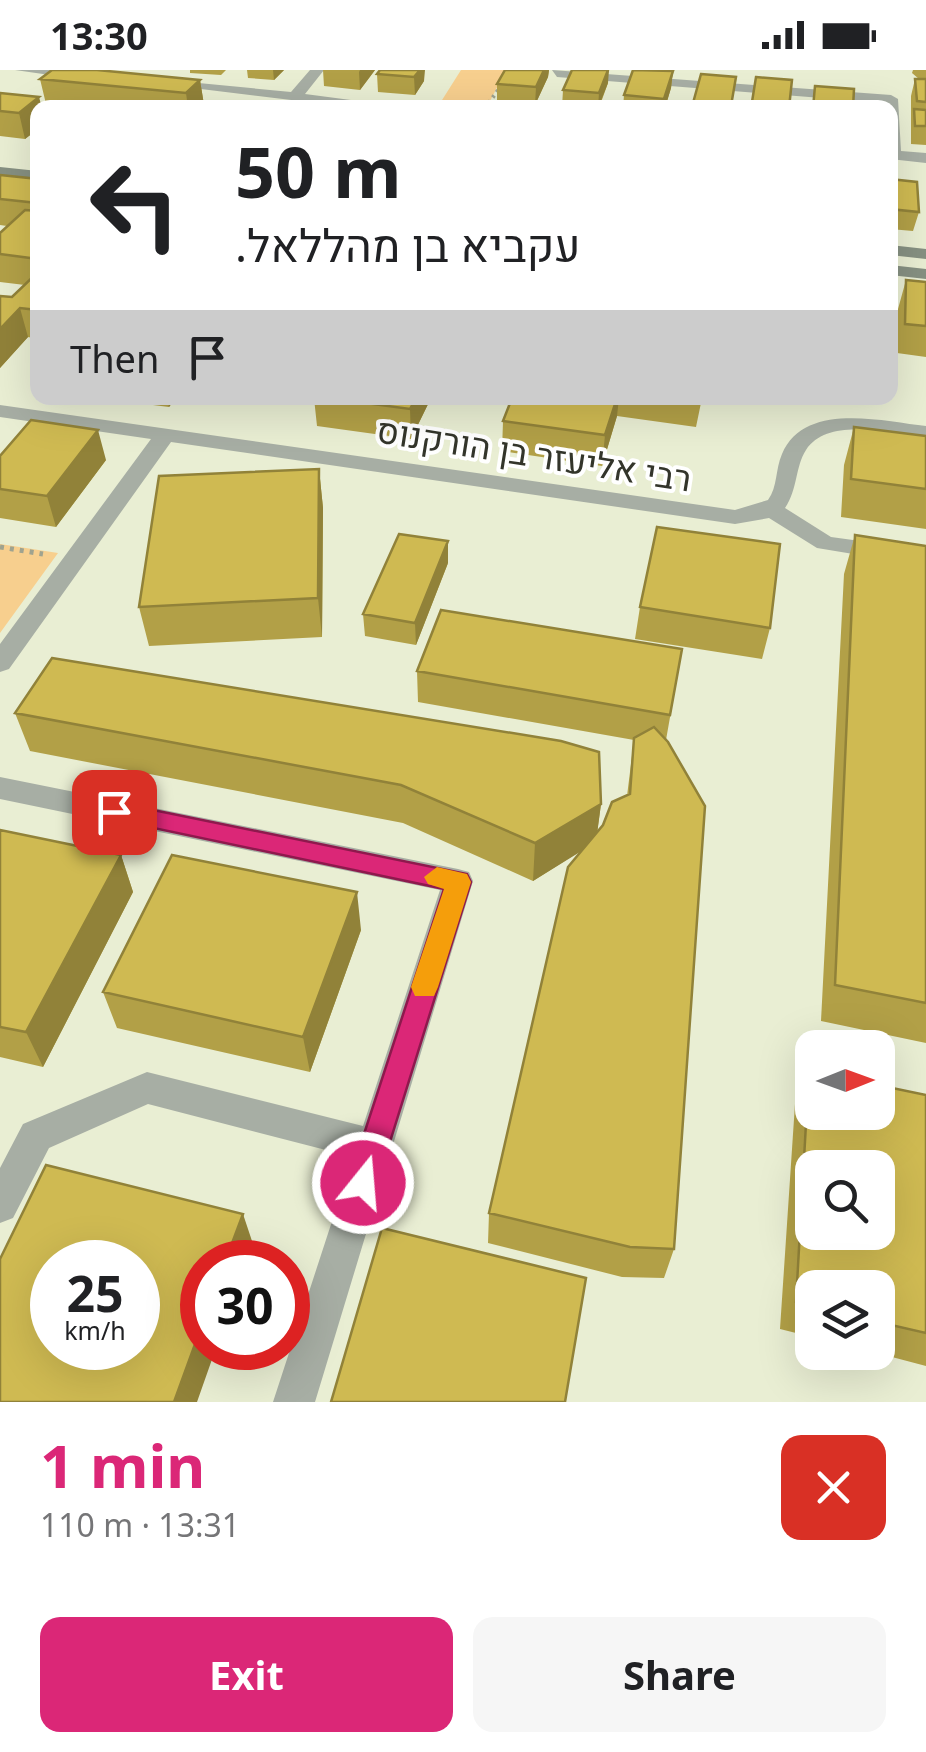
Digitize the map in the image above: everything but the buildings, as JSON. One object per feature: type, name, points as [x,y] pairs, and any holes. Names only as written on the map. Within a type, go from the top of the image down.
[{"type":"main road","points":[[0,154],[30,157]]},
{"type":"main road","points":[[0,172],[30,175]]},
{"type":"main road","points":[[898,251],[926,254]]},
{"type":"main road","points":[[898,271],[926,274]]},
{"type":"street","points":[[22,70],[100,78]]},
{"type":"street","points":[[295,96],[317,70]]},
{"type":"street","points":[[722,87],[724,70]]},
{"type":"street","points":[[557,72],[891,100]]},
{"type":"street","points":[[158,83],[332,100]]},
{"type":"street","points":[[898,155],[926,158]]},
{"type":"street","name":"רבי אליעזר בן הורקנוס","points":[[0,411],[703,516],[746,517],[773,510]]},
{"type":"street","points":[[926,432],[852,424],[818,430],[802,440],[792,454],[784,499],[773,510],[825,543],[926,558]]},
{"type":"street","points":[[0,663],[165,435]]},
{"type":"street","points":[[0,788],[458,882],[294,1402]]},
{"type":"street","points":[[0,1205],[36,1136],[147,1088],[375,1146]]},
{"type":"path","points":[[491,100],[503,82]]},
{"type":"path","points":[[0,547],[76,559]]},
{"type":"shaded area","points":[[461,70],[506,70],[491,100],[442,100]]},
{"type":"shaded area","points":[[0,544],[58,553],[0,633]]},
{"type":"slow traffic","points":[[425,987],[458,882],[437,877]]},
{"type":"route","points":[[114,812],[458,882],[363,1183]]}]
